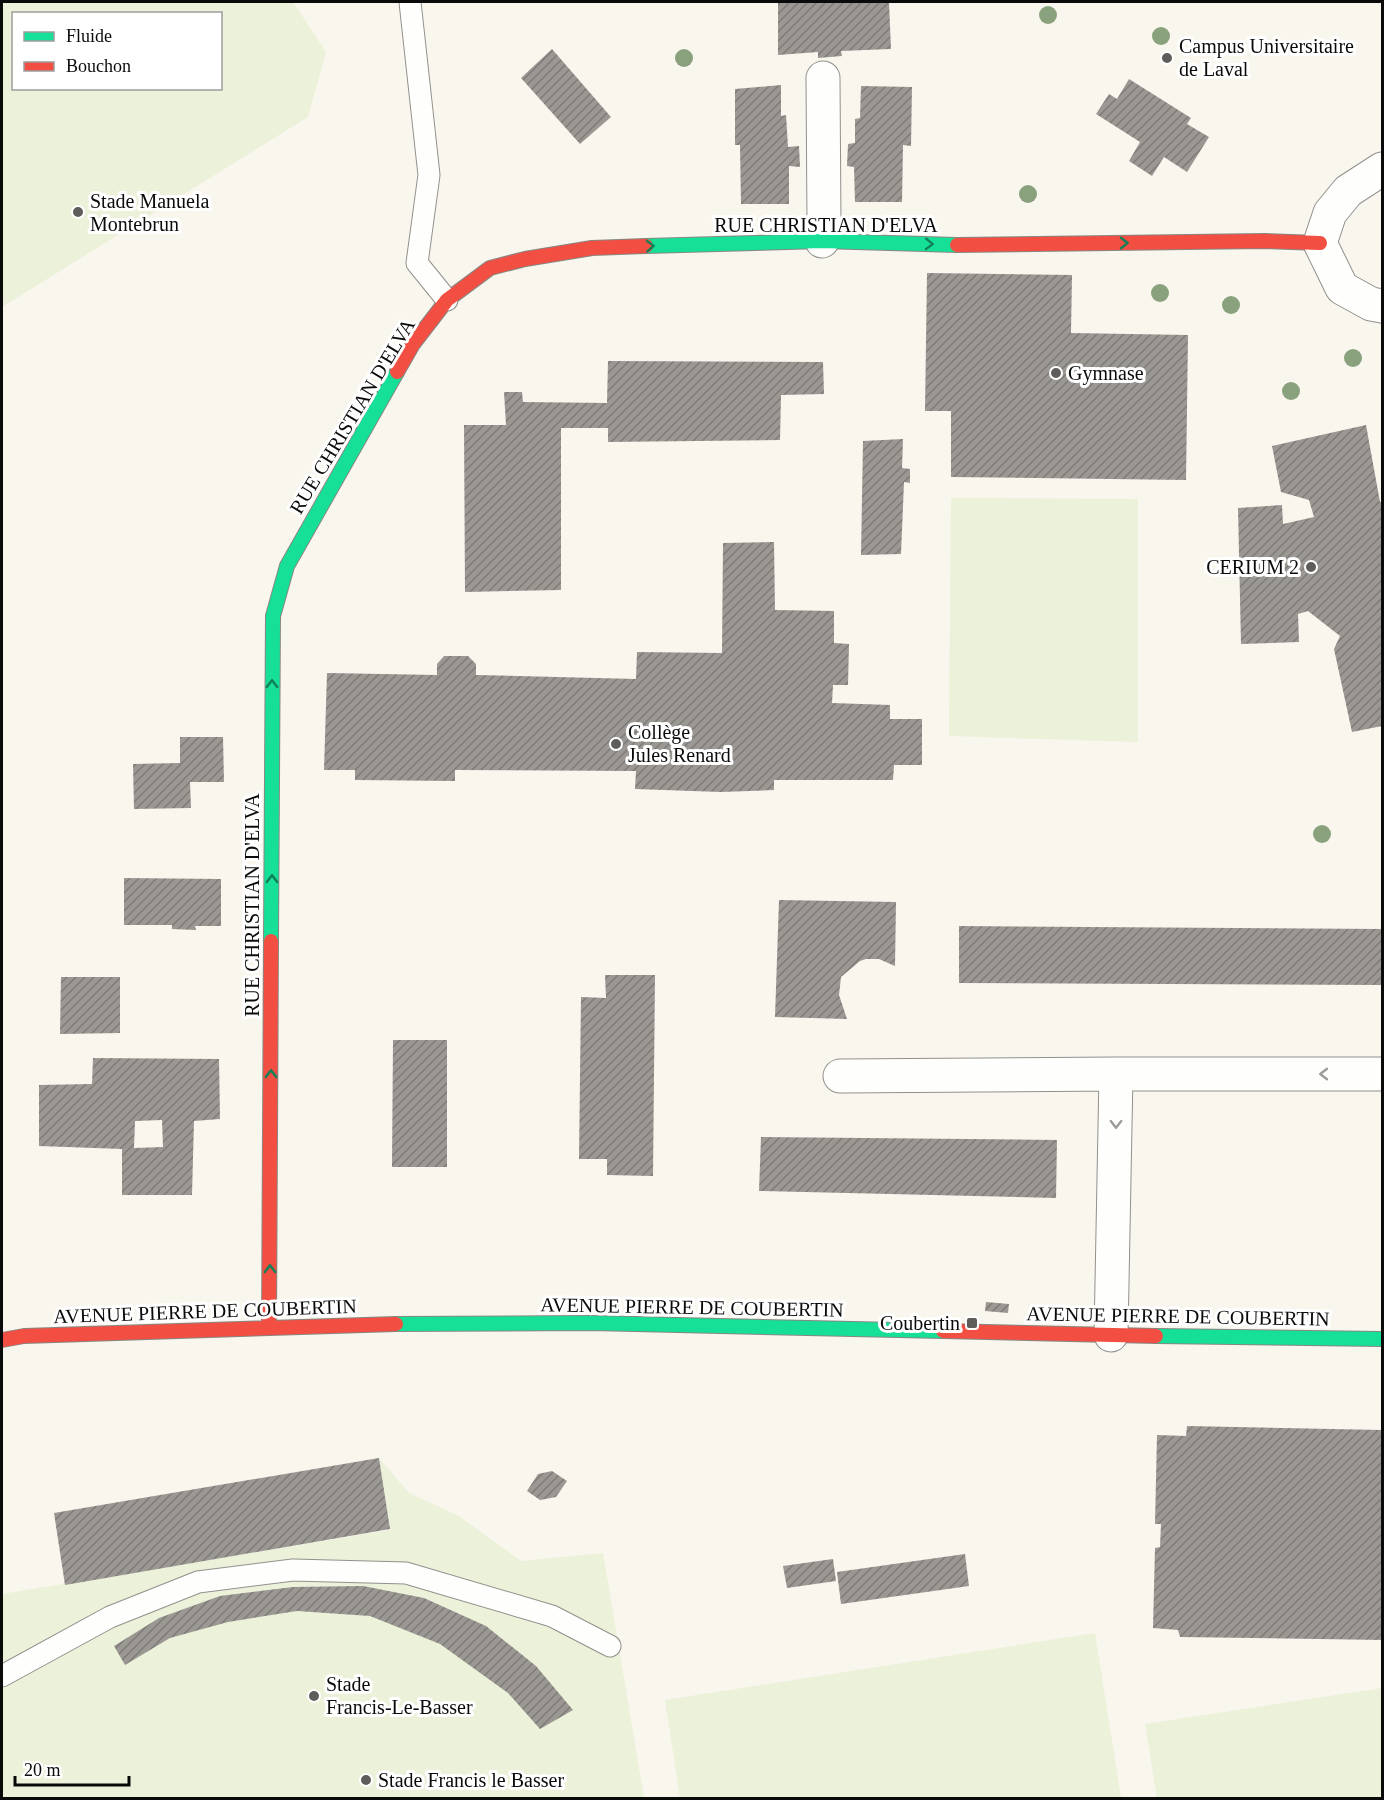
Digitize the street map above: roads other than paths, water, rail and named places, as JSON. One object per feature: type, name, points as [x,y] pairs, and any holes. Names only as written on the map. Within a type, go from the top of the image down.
[{"type":"street","points":[[822,241],[824,225],[823,78]]},
{"type":"street","points":[[1383,169],[1348,191],[1330,213],[1320,243],[1342,288],[1371,304],[1383,306]]},
{"type":"street","name":"RUE CHRISTIAN D'ELVA","points":[[269,1327],[273,616],[287,566],[413,345],[447,300],[490,268],[525,259],[592,248],[822,241],[957,245],[1320,243]]},
{"type":"street","points":[[1111,1335],[1116,1074]]},
{"type":"street","points":[[840,1076],[1383,1074]]},
{"type":"street","name":"AVENUE PIERRE DE COUBERTIN","points":[[2,1340],[24,1336],[269,1327],[588,1323],[1190,1338],[1383,1339]]},
{"type":"lane","points":[[410,2],[429,175],[417,263],[447,300]]},
{"type":"lane","points":[[2,1676],[110,1617],[198,1582],[293,1570],[406,1574],[552,1616],[610,1646]]},
{"type":"place","name":"Campus Universitaire de Laval","points":[[1167,58]]},
{"type":"place","name":"Stade Manuela Montebrun","points":[[78,212]]},
{"type":"place","name":"Gymnase","points":[[1056,373]]},
{"type":"place","name":"CERIUM 2","points":[[1311,567]]},
{"type":"place","name":"Collège Jules Renard","points":[[616,744]]},
{"type":"place","name":"Coubertin","points":[[972,1323]]},
{"type":"place","name":"Stade Francis-Le-Basser","points":[[314,1696]]},
{"type":"place","name":"Stade Francis le Basser","points":[[366,1780]]}]
